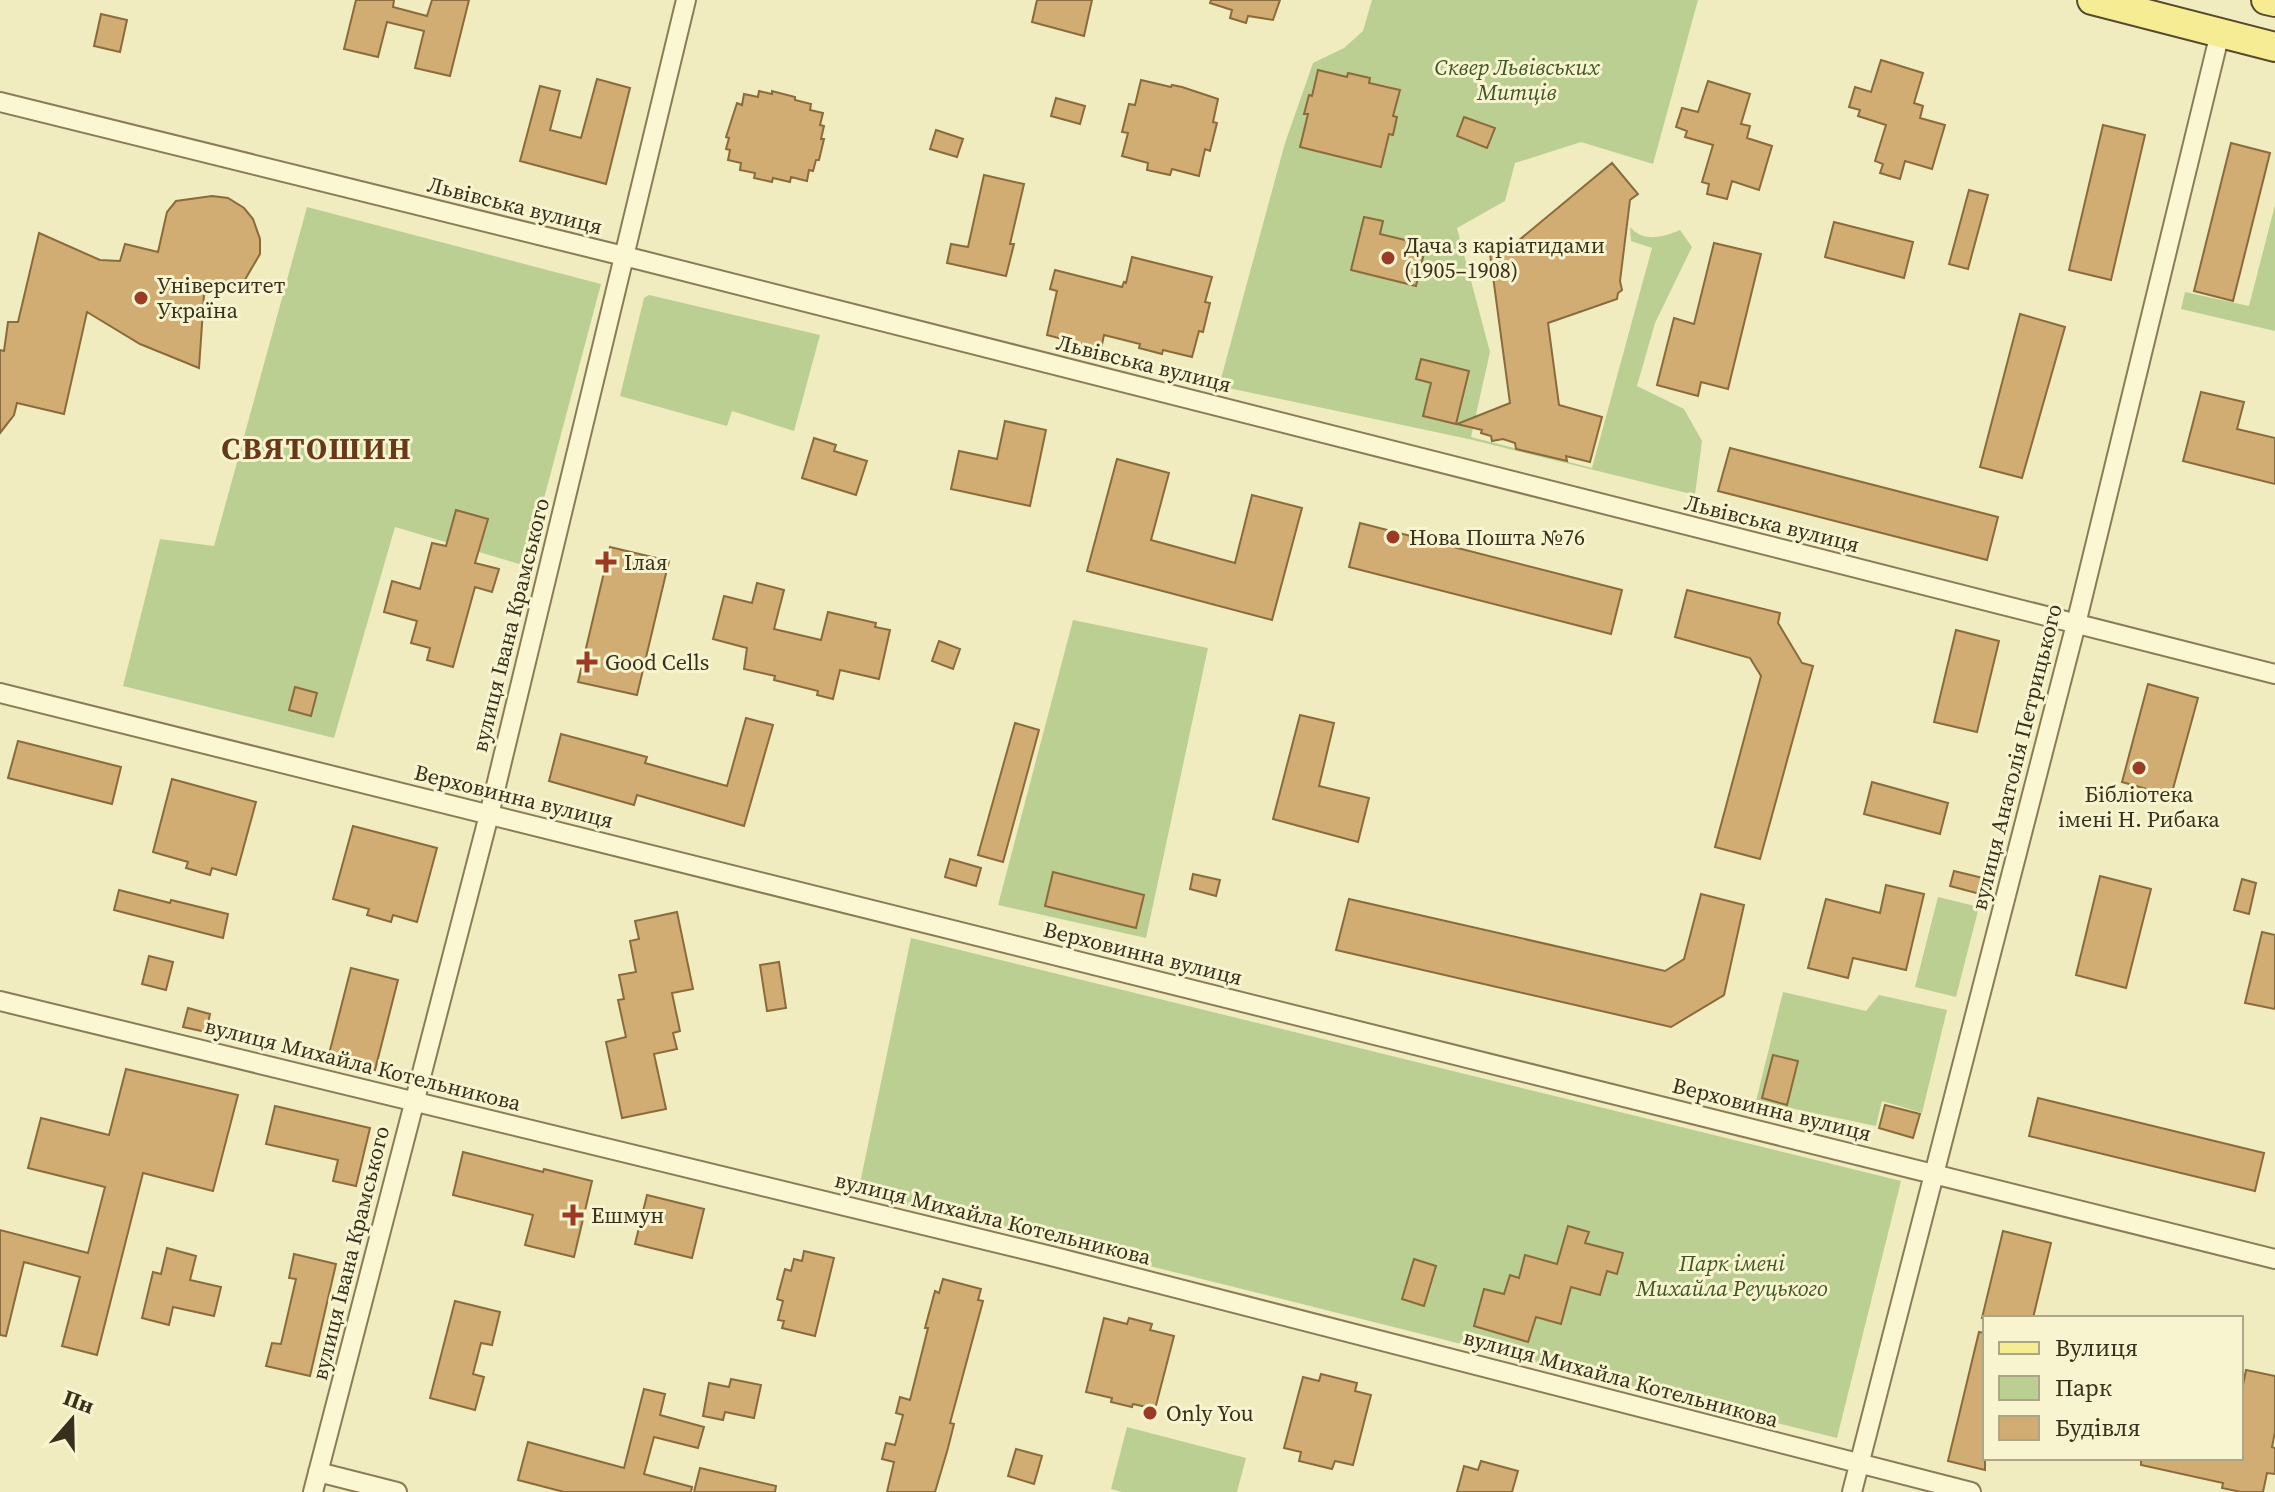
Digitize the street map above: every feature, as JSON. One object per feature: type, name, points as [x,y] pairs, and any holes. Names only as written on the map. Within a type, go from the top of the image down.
[{"type":"main road","points":[[2092,0],[2275,47]]},
{"type":"main road","points":[[2266,0],[2275,2]]},
{"type":"street","name":"вулиця Івана Крамського","points":[[313,1492],[489,815],[686,0]]},
{"type":"street","name":"вулиця Анатолія Петрицького","points":[[1852,1492],[2076,624],[2220,33]]},
{"type":"street","name":"Львівська вулиця","points":[[0,102],[624,256],[2275,674]]},
{"type":"street","name":"Верховинна вулиця","points":[[0,693],[2275,1259]]},
{"type":"street","name":"вулиця Михайла Котельникова","points":[[0,1001],[1051,1256],[1971,1492]]},
{"type":"street","points":[[318,1472],[397,1492]]},
{"type":"green space","name":"Сквер Львівських Митців","points":[[1372,0],[1698,0],[1653,164],[1581,142],[1515,163],[1505,201],[1457,228],[1490,352],[1471,437],[1592,468],[1652,248],[1631,241],[1630,227],[1647,237],[1680,230],[1692,247],[1655,323],[1637,386],[1684,409],[1702,441],[1695,495],[1473,440],[1219,386],[1285,143],[1313,63],[1344,48],[1363,31]]},
{"type":"green space","points":[[2275,205],[2275,331],[2181,309],[2185,292],[2249,306]]},
{"type":"green space","points":[[307,207],[601,284],[526,566],[395,527],[334,738],[123,686],[160,539],[214,546]]},
{"type":"green space","points":[[649,295],[820,335],[794,431],[732,411],[727,426],[620,396],[644,298]]},
{"type":"green space","points":[[1073,620],[1208,648],[1146,938],[998,905]]},
{"type":"green space","points":[[1938,897],[1979,907],[1956,997],[1915,987]]},
{"type":"green space","name":"Парк імені Михайла Реуцького","points":[[911,938],[1901,1181],[1837,1438],[858,1193]]},
{"type":"green space","points":[[1783,992],[1866,1011],[1879,995],[1947,1010],[1922,1113],[1882,1101],[1876,1126],[1756,1101]]},
{"type":"green space","points":[[1127,1427],[1246,1458],[1237,1492],[1122,1492],[1111,1489]]},
{"type":"building","points":[[356,0],[394,0],[393,7],[427,16],[432,0],[469,0],[450,76],[415,68],[424,31],[387,22],[378,57],[344,49]]},
{"type":"building","points":[[1037,0],[1092,0],[1084,36],[1032,22]]},
{"type":"building","points":[[1211,0],[1280,0],[1273,20],[1248,16],[1246,23],[1230,18],[1232,10],[1210,3]]},
{"type":"building","points":[[101,14],[127,20],[120,52],[94,46]]},
{"type":"building","points":[[1881,60],[1923,73],[1914,103],[1923,106],[1920,118],[1945,125],[1932,169],[1905,161],[1900,179],[1880,173],[1883,164],[1875,161],[1886,125],[1858,116],[1860,110],[1849,107],[1855,87],[1871,92]]},
{"type":"building","points":[[1318,70],[1347,77],[1348,73],[1370,78],[1369,83],[1400,90],[1393,116],[1397,117],[1393,135],[1389,134],[1381,167],[1300,147],[1308,114],[1304,114]]},
{"type":"building","points":[[597,79],[630,88],[606,184],[520,161],[540,86],[560,91],[550,130],[581,138]]},
{"type":"building","points":[[1141,80],[1182,87],[1218,99],[1213,122],[1217,123],[1210,151],[1205,149],[1199,176],[1172,169],[1170,175],[1147,170],[1148,163],[1122,156],[1128,133],[1122,132],[1129,104],[1135,105]]},
{"type":"building","points":[[1708,81],[1750,94],[1741,124],[1750,126],[1747,138],[1772,146],[1759,190],[1732,181],[1727,199],[1707,194],[1709,184],[1702,182],[1713,145],[1685,137],[1687,131],[1676,127],[1682,108],[1698,112]]},
{"type":"building","points":[[759,91],[795,97],[795,100],[811,104],[810,110],[823,113],[820,125],[824,126],[821,139],[824,139],[819,160],[816,160],[813,171],[809,170],[807,181],[791,177],[790,182],[754,178],[755,173],[740,170],[741,163],[728,160],[730,150],[726,149],[729,138],[726,137],[737,103],[742,105],[744,94],[758,97]]},
{"type":"building","points":[[1056,98],[1085,106],[1080,124],[1051,116]]},
{"type":"building","points":[[1464,117],[1495,128],[1487,148],[1457,136]]},
{"type":"building","points":[[2103,125],[2145,135],[2111,280],[2069,270]]},
{"type":"building","points":[[936,130],[963,139],[957,157],[930,149]]},
{"type":"building","points":[[2231,143],[2270,153],[2233,301],[2194,291]]},
{"type":"building","points":[[1612,163],[1638,194],[1630,200],[1620,281],[1622,290],[1617,299],[1548,323],[1559,405],[1602,417],[1590,462],[1566,456],[1567,461],[1516,449],[1515,443],[1503,439],[1492,441],[1491,436],[1481,433],[1482,430],[1457,424],[1510,403],[1490,254],[1506,251]]},
{"type":"building","points":[[984,175],[1024,184],[1006,276],[947,263],[951,244],[968,247]]},
{"type":"building","points":[[1969,190],[1988,195],[1968,269],[1949,264]]},
{"type":"building","points":[[212,196],[228,198],[244,208],[253,219],[260,239],[260,254],[243,283],[228,291],[204,295],[199,368],[140,344],[87,312],[64,414],[17,403],[14,415],[0,433],[0,350],[4,351],[8,322],[18,322],[39,233],[100,260],[120,261],[125,244],[158,252],[167,212],[176,201]]},
{"type":"building","name":"Дача з каріатидами (1905–1908)","points":[[1364,217],[1383,221],[1380,234],[1426,245],[1416,286],[1351,270]]},
{"type":"building","points":[[1834,222],[1913,242],[1904,278],[1825,257]]},
{"type":"building","points":[[1714,243],[1761,254],[1728,389],[1701,382],[1698,396],[1657,385],[1674,318],[1694,324]]},
{"type":"building","points":[[1132,257],[1212,277],[1205,302],[1210,303],[1203,332],[1199,331],[1192,357],[1163,350],[1162,354],[1139,348],[1140,344],[1104,335],[1101,349],[1047,335],[1057,291],[1050,289],[1055,270],[1122,287],[1126,283]]},
{"type":"building","points":[[2020,314],[2065,327],[2022,478],[1980,467]]},
{"type":"building","points":[[1421,359],[1469,371],[1456,424],[1423,416],[1431,383],[1416,379]]},
{"type":"building","points":[[2201,392],[2244,402],[2237,429],[2275,438],[2275,484],[2183,461]]},
{"type":"building","points":[[1005,421],[1046,430],[1030,506],[951,489],[959,451],[997,459]]},
{"type":"building","points":[[814,438],[836,445],[834,451],[867,461],[856,495],[802,478]]},
{"type":"building","points":[[1730,448],[1998,517],[1987,560],[1718,491]]},
{"type":"building","points":[[1117,459],[1169,473],[1151,540],[1235,563],[1252,495],[1302,508],[1272,620],[1087,571]]},
{"type":"building","points":[[456,510],[488,519],[475,563],[499,569],[492,592],[475,587],[453,667],[427,660],[430,648],[411,643],[417,621],[384,612],[392,581],[420,589],[432,543],[446,546]]},
{"type":"building","points":[[1360,523],[1622,590],[1611,634],[1349,567]]},
{"type":"building","points":[[610,547],[669,561],[637,695],[578,682]]},
{"type":"building","points":[[757,583],[784,590],[774,629],[821,640],[828,612],[876,623],[875,627],[890,630],[879,679],[840,670],[833,699],[817,695],[818,691],[774,680],[775,676],[744,669],[747,648],[713,639],[724,596],[752,603]]},
{"type":"building","points":[[1687,590],[1780,613],[1778,623],[1802,663],[1813,666],[1760,859],[1715,847],[1761,676],[1750,658],[1675,637]]},
{"type":"building","points":[[1956,630],[1999,641],[1977,732],[1934,722]]},
{"type":"building","points":[[939,641],[960,649],[953,669],[932,661]]},
{"type":"building","points":[[2148,684],[2198,698],[2171,796],[2122,782]]},
{"type":"building","points":[[295,687],[317,693],[311,716],[289,710]]},
{"type":"building","points":[[1300,715],[1334,723],[1319,786],[1369,798],[1358,842],[1273,819]]},
{"type":"building","points":[[746,718],[773,725],[744,826],[637,795],[634,805],[549,781],[561,734],[647,757],[645,763],[727,786]]},
{"type":"building","points":[[1015,723],[1039,730],[1003,862],[978,855]]},
{"type":"building","points":[[18,741],[121,767],[112,804],[8,778]]},
{"type":"building","points":[[172,779],[256,802],[236,875],[212,868],[210,875],[186,868],[188,862],[153,852]]},
{"type":"building","points":[[1872,782],[1948,803],[1940,834],[1864,814]]},
{"type":"building","points":[[353,826],[437,848],[417,922],[393,915],[391,922],[367,915],[369,909],[333,899]]},
{"type":"building","points":[[950,859],[981,868],[976,886],[945,877]]},
{"type":"building","points":[[1954,871],[1983,878],[1980,894],[1950,886]]},
{"type":"building","points":[[1053,872],[1144,895],[1136,928],[1045,906]]},
{"type":"building","points":[[1193,874],[1220,880],[1216,896],[1190,889]]},
{"type":"building","points":[[2100,876],[2151,889],[2126,988],[2076,975]]},
{"type":"building","points":[[2242,879],[2256,883],[2249,914],[2234,910]]},
{"type":"building","points":[[1886,885],[1924,894],[1906,970],[1853,958],[1848,978],[1808,968],[1826,899],[1880,913]]},
{"type":"building","points":[[119,890],[228,914],[223,938],[114,910]]},
{"type":"building","points":[[1701,894],[1744,905],[1724,995],[1671,1027],[1336,950],[1349,899],[1665,971],[1684,959]]},
{"type":"building","points":[[677,912],[693,989],[672,993],[680,1031],[673,1033],[677,1049],[654,1054],[666,1109],[622,1118],[606,1042],[626,1037],[618,1000],[624,999],[619,975],[636,972],[630,941],[639,939],[635,921]]},
{"type":"building","points":[[2262,932],[2275,935],[2275,1009],[2245,1003]]},
{"type":"building","points":[[149,956],[173,962],[166,990],[142,984]]},
{"type":"building","points":[[779,962],[786,1008],[767,1011],[760,965]]},
{"type":"building","points":[[351,968],[398,980],[375,1070],[328,1058]]},
{"type":"building","points":[[188,1008],[210,1014],[206,1032],[183,1027]]},
{"type":"building","points":[[1773,1055],[1798,1061],[1787,1105],[1762,1098]]},
{"type":"building","points":[[126,1069],[238,1095],[213,1191],[143,1173],[97,1355],[62,1346],[80,1277],[24,1262],[6,1336],[0,1335],[0,1230],[88,1253],[105,1187],[28,1168],[41,1118],[109,1135]]},
{"type":"building","points":[[2038,1098],[2264,1153],[2255,1191],[2029,1136]]},
{"type":"building","points":[[1885,1105],[1920,1114],[1913,1138],[1879,1128]]},
{"type":"building","points":[[275,1106],[370,1128],[356,1186],[333,1181],[338,1160],[266,1144]]},
{"type":"building","points":[[463,1152],[592,1181],[574,1257],[525,1245],[533,1215],[453,1195]]},
{"type":"building","points":[[647,1195],[704,1209],[692,1258],[635,1244]]},
{"type":"building","points":[[1568,1226],[1589,1232],[1585,1243],[1623,1253],[1617,1274],[1607,1271],[1600,1295],[1571,1287],[1561,1324],[1536,1317],[1528,1342],[1474,1326],[1484,1289],[1504,1294],[1510,1275],[1519,1278],[1525,1255],[1557,1264]]},
{"type":"building","points":[[2003,1231],[2051,1243],[2033,1316],[1982,1318]]},
{"type":"building","points":[[167,1248],[196,1256],[190,1280],[221,1287],[214,1316],[173,1307],[169,1325],[142,1318],[153,1272],[161,1274]]},
{"type":"building","points":[[804,1251],[834,1258],[815,1336],[782,1328],[784,1321],[778,1320],[783,1301],[777,1299],[785,1269],[791,1271],[794,1259],[802,1261]]},
{"type":"building","points":[[294,1254],[336,1264],[310,1376],[266,1366],[272,1343],[281,1344],[296,1279],[289,1278]]},
{"type":"building","points":[[1414,1259],[1436,1266],[1424,1306],[1402,1299]]},
{"type":"building","points":[[943,1279],[981,1289],[978,1300],[983,1301],[950,1423],[954,1424],[948,1448],[935,1492],[887,1492],[894,1462],[882,1459],[886,1443],[895,1445],[903,1415],[896,1413],[900,1397],[910,1400],[935,1291],[939,1293]]},
{"type":"building","points":[[455,1301],[500,1312],[492,1345],[481,1343],[473,1374],[484,1377],[475,1410],[430,1398]]},
{"type":"building","points":[[1104,1318],[1127,1324],[1129,1318],[1152,1324],[1150,1330],[1174,1336],[1155,1409],[1111,1402],[1112,1398],[1086,1392]]},
{"type":"building","points":[[1979,1332],[1983,1333],[1985,1470],[1948,1461]]},
{"type":"building","points":[[2246,1370],[2275,1376],[2272,1447],[2275,1448],[2275,1474],[2267,1473],[2263,1492],[2222,1488],[2223,1483],[2141,1465],[2141,1460],[2243,1460],[2243,1385]]},
{"type":"building","points":[[1321,1374],[1357,1383],[1355,1391],[1371,1395],[1353,1465],[1335,1461],[1332,1469],[1299,1461],[1301,1452],[1284,1448],[1303,1377],[1319,1381]]},
{"type":"building","points":[[731,1379],[761,1385],[754,1418],[725,1412],[723,1420],[703,1416],[709,1383],[729,1387]]},
{"type":"building","points":[[644,1389],[665,1394],[660,1415],[704,1427],[698,1448],[654,1437],[644,1474],[692,1487],[691,1492],[564,1492],[518,1480],[528,1442],[624,1468]]},
{"type":"building","points":[[1016,1449],[1042,1456],[1034,1484],[1008,1476]]},
{"type":"building","points":[[1481,1461],[1518,1471],[1512,1492],[1457,1492],[1464,1466],[1478,1470]]},
{"type":"building","points":[[700,1468],[776,1486],[775,1492],[694,1492]]},
{"type":"place","name":"Дача з каріатидами (1905–1908)","points":[[1388,258]]},
{"type":"place","name":"Університет Україна","points":[[141,298]]},
{"type":"place","name":"Нова Пошта №76","points":[[1393,537]]},
{"type":"place","name":"Ілая","points":[[606,562]]},
{"type":"place","name":"Good Cells","points":[[587,662]]},
{"type":"place","name":"Бібліотека імені Н. Рибака","points":[[2139,768]]},
{"type":"place","name":"Ешмун","points":[[573,1215]]},
{"type":"place","name":"Only You","points":[[1150,1413]]},
{"type":"district","name":"СВЯТОШИН","points":[[317,448]]}]
